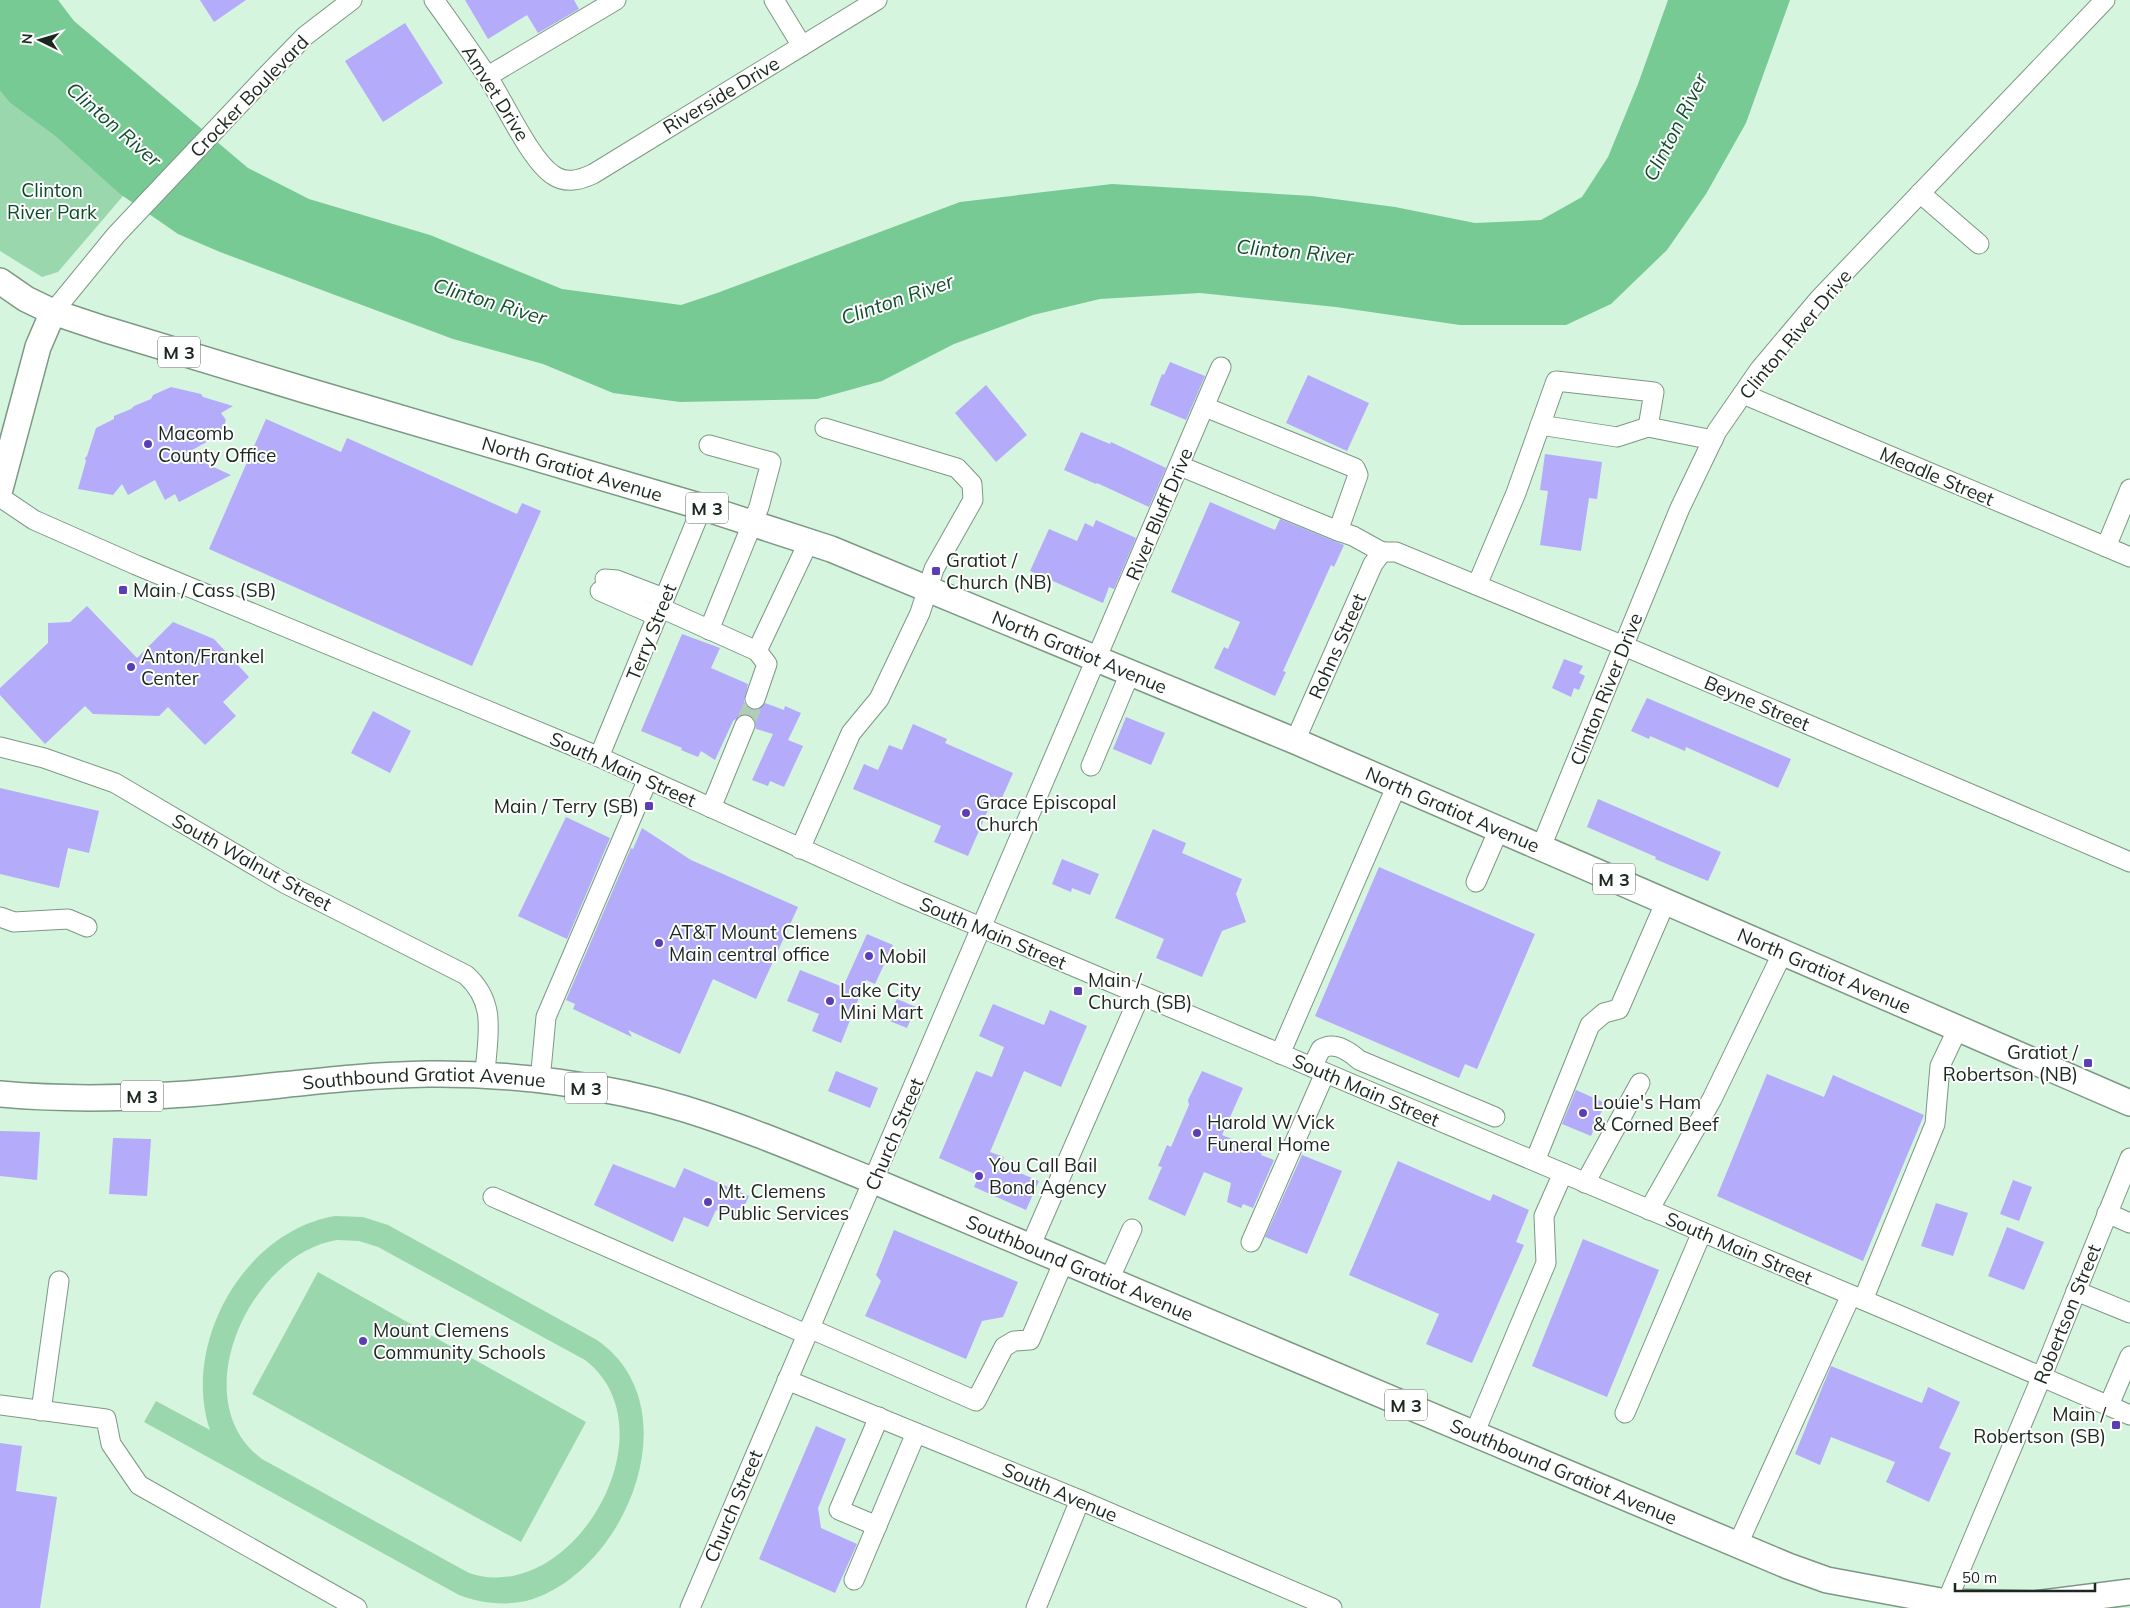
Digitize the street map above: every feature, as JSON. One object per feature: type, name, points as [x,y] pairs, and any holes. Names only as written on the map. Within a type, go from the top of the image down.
[{"type":"main road","name":"North Gratiot Avenue","points":[[0,281],[26,300],[53,312],[296,388],[702,507],[809,541],[1398,785],[2130,1103]]},
{"type":"main road","points":[[0,490],[38,347],[53,312]]},
{"type":"main road","name":"Southbound Gratiot Avenue","points":[[0,1094],[83,1098],[165,1096],[366,1076],[485,1075],[632,1095],[685,1109],[733,1125],[874,1180],[1788,1566],[1827,1580],[1945,1605],[2035,1604],[2130,1592]]},
{"type":"street","name":"Crocker Boulevard","points":[[53,312],[116,235],[234,110],[305,36],[352,0]]},
{"type":"street","name":"Amvet Drive","points":[[434,0],[488,76],[535,156],[552,175],[563,180]]},
{"type":"street","points":[[488,76],[616,0]]},
{"type":"street","points":[[774,0],[802,46]]},
{"type":"street","name":"Riverside Drive","points":[[563,180],[581,180],[593,174],[877,0]]},
{"type":"street","name":"Clinton River Drive","points":[[1541,847],[1680,508],[1713,440],[1743,394],[1760,369],[1819,299],[2106,0]]},
{"type":"street","points":[[1920,193],[1978,244]]},
{"type":"street","name":"River Bluff Drive","points":[[1097,660],[1221,367]]},
{"type":"street","points":[[1477,585],[1516,493],[1556,381],[1654,392],[1648,427]]},
{"type":"street","name":"Meadle Street","points":[[1743,394],[2130,557]]},
{"type":"street","points":[[1205,406],[1355,468],[1358,475],[1338,531]]},
{"type":"street","points":[[1540,425],[1617,437],[1648,427],[1713,440]]},
{"type":"street","points":[[800,849],[851,733],[879,699],[920,613],[934,569],[973,500],[972,484],[957,468],[825,428]]},
{"type":"street","points":[[709,445],[771,462],[759,507],[709,630]]},
{"type":"street","name":"Beyne Street","points":[[1180,466],[1353,536],[1382,552],[1396,552],[1624,646],[2130,862]]},
{"type":"street","points":[[2106,547],[2130,489]]},
{"type":"street","name":"South Main Street","points":[[0,497],[34,520],[136,565],[600,757],[800,849],[982,928],[2130,1414]]},
{"type":"street","name":"Terry Street","points":[[600,757],[702,507]]},
{"type":"street","points":[[757,651],[809,541]]},
{"type":"street","name":"Rohns Street","points":[[1294,741],[1373,564],[1382,552]]},
{"type":"street","points":[[602,585],[661,607],[757,651],[767,664],[755,699]]},
{"type":"street","name":"Church Street","points":[[690,1608],[1097,660]]},
{"type":"street","points":[[1091,766],[1130,673]]},
{"type":"street","points":[[711,808],[745,725]]},
{"type":"street","name":"South Walnut Street","points":[[0,747],[52,760],[115,783],[286,884],[458,970],[475,984],[488,1011],[485,1075]]},
{"type":"street","points":[[540,1081],[546,1017],[648,779]]},
{"type":"street","points":[[1280,1054],[1398,785]]},
{"type":"street","points":[[1476,882],[1499,829]]},
{"type":"street","points":[[1535,1162],[1590,1025],[1604,1013],[1618,1009],[1666,901]]},
{"type":"street","points":[[0,917],[14,922],[68,919],[87,927]]},
{"type":"street","points":[[1649,1210],[1712,1099],[1782,952]]},
{"type":"street","points":[[1030,1247],[1140,995]]},
{"type":"street","points":[[1738,1544],[1857,1297],[1935,1124],[1940,1066],[1958,1028]]},
{"type":"street","points":[[1251,1242],[1318,1070],[1321,1049],[1328,1046],[1339,1047],[1360,1060],[1498,1110],[1484,1140]]},
{"type":"street","points":[[1585,1183],[1640,1083]]},
{"type":"street","name":"Robertson Street","points":[[1945,1605],[2042,1376],[2130,1158]]},
{"type":"street","points":[[1474,1434],[1546,1263],[1544,1216],[1563,1173]]},
{"type":"street","points":[[493,1197],[976,1401],[1004,1347],[1014,1341],[1030,1340],[1064,1261]]},
{"type":"street","points":[[2108,1213],[2130,1223]]},
{"type":"street","points":[[1109,1280],[1132,1229]]},
{"type":"street","points":[[1625,1413],[1702,1232]]},
{"type":"street","points":[[41,1411],[59,1281]]},
{"type":"street","points":[[2076,1291],[2130,1313]]},
{"type":"street","points":[[2109,1405],[2130,1356]]},
{"type":"street","name":"South Avenue","points":[[787,1380],[1080,1500],[1332,1608]]},
{"type":"street","points":[[0,1405],[106,1420],[111,1444],[139,1485],[357,1608]]},
{"type":"street","points":[[876,1526],[839,1510],[878,1417]]},
{"type":"street","points":[[854,1580],[916,1432]]},
{"type":"street","points":[[1036,1608],[1080,1500]]},
{"type":"green space","name":"Clinton River Park","points":[[0,91],[10,103],[55,136],[123,196],[58,272],[42,277],[0,251]]},
{"type":"green space","points":[[335,1216],[363,1217],[388,1225],[597,1340],[626,1369],[641,1405],[643,1445],[635,1486],[618,1525],[592,1559],[561,1585],[526,1601],[517,1603],[492,1603],[459,1595],[144,1422],[156,1401],[210,1430],[203,1397],[204,1362],[213,1328],[228,1296],[248,1268],[273,1244],[302,1226]],"holes":[[[337,1240],[359,1241],[378,1247],[585,1360],[610,1390],[619,1427],[615,1467],[600,1506],[575,1539],[544,1564],[508,1577],[469,1573],[262,1459],[239,1433],[228,1402],[228,1367],[237,1332],[254,1299],[278,1271],[306,1251]]]},
{"type":"green space","points":[[318,1272],[586,1422],[521,1542],[252,1394]]},
{"type":"water","name":"Clinton River","points":[[0,0],[58,0],[74,21],[248,168],[309,199],[430,235],[562,289],[681,305],[960,202],[1112,184],[1312,196],[1395,207],[1475,223],[1541,220],[1582,197],[1608,157],[1638,84],[1668,0],[1790,0],[1746,123],[1706,194],[1667,250],[1611,304],[1566,325],[1460,325],[1336,307],[1200,293],[1100,299],[1033,315],[954,344],[882,381],[817,399],[680,402],[613,393],[543,364],[453,339],[220,252],[178,234],[120,194],[55,136],[10,103],[0,91]]},
{"type":"building","points":[[200,0],[246,0],[214,22]]},
{"type":"building","points":[[465,0],[574,0],[579,9],[538,33],[527,15],[488,39]]},
{"type":"building","points":[[405,23],[443,83],[383,122],[345,61]]},
{"type":"building","points":[[1170,362],[1205,376],[1186,420],[1150,405],[1162,374],[1164,375]]},
{"type":"building","points":[[1308,375],[1369,403],[1347,451],[1286,423]]},
{"type":"building","points":[[986,385],[1027,435],[996,462],[955,413]]},
{"type":"building","name":"Macomb County Office","points":[[171,387],[201,394],[203,397],[233,406],[221,413],[226,420],[221,434],[185,454],[231,475],[179,502],[175,494],[165,500],[155,480],[128,495],[122,484],[113,495],[78,489],[86,461],[85,458],[96,428],[114,419],[114,416],[151,399],[153,395]]},
{"type":"building","points":[[266,419],[341,452],[347,438],[517,514],[522,503],[541,511],[472,666],[209,549]]},
{"type":"building","points":[[1081,432],[1110,444],[1111,442],[1166,468],[1149,507],[1064,470]]},
{"type":"building","points":[[1545,454],[1602,462],[1597,499],[1589,498],[1581,551],[1540,545],[1548,491],[1540,490]]},
{"type":"building","points":[[1210,502],[1275,530],[1280,519],[1344,545],[1334,567],[1331,565],[1283,671],[1286,672],[1275,696],[1214,668],[1224,647],[1228,649],[1240,622],[1171,592]]},
{"type":"building","points":[[1096,520],[1136,538],[1114,589],[1109,587],[1103,603],[1030,571],[1049,529],[1077,541],[1085,523],[1093,527]]},
{"type":"building","name":"Anton/Frankel Center","points":[[87,606],[137,658],[173,622],[214,639],[249,677],[223,702],[236,716],[205,745],[168,707],[159,716],[93,714],[85,706],[45,744],[0,695],[0,688],[48,643],[48,623],[70,622]]},
{"type":"building","points":[[682,634],[720,648],[711,668],[748,684],[744,701],[746,706],[758,710],[765,703],[784,710],[785,706],[801,713],[788,740],[803,746],[784,787],[770,781],[768,786],[752,780],[773,734],[756,729],[754,719],[749,714],[743,714],[733,721],[715,760],[701,751],[698,757],[681,750],[682,748],[641,731]]},
{"type":"building","points":[[1564,659],[1583,666],[1579,673],[1585,676],[1579,690],[1574,688],[1571,697],[1552,688]]},
{"type":"building","points":[[1647,698],[1791,759],[1778,788],[1686,747],[1685,751],[1650,736],[1649,739],[1631,731]]},
{"type":"building","points":[[373,711],[411,731],[390,773],[351,753]]},
{"type":"building","points":[[1126,717],[1165,733],[1151,765],[1113,749]]},
{"type":"building","points":[[913,724],[947,739],[945,743],[1013,773],[1001,800],[994,796],[968,856],[934,842],[941,826],[853,789],[864,764],[878,770],[889,745],[902,750]]},
{"type":"building","points":[[0,788],[99,811],[89,853],[68,848],[59,888],[0,874]]},
{"type":"building","points":[[1598,799],[1721,852],[1708,881],[1655,859],[1656,857],[1587,827]]},
{"type":"building","points":[[566,817],[610,838],[567,939],[518,916]]},
{"type":"building","name":"AT&T Mount Clemens Main central office","points":[[642,828],[691,860],[798,907],[756,999],[713,979],[680,1054],[628,1030],[632,1037],[573,1009],[575,1004],[566,1000],[631,848],[633,849]]},
{"type":"building","points":[[1153,829],[1186,843],[1182,853],[1242,879],[1236,894],[1246,922],[1222,931],[1202,977],[1156,958],[1164,939],[1115,918]]},
{"type":"building","points":[[1062,859],[1099,874],[1090,895],[1072,888],[1071,892],[1052,884]]},
{"type":"building","points":[[1379,867],[1535,934],[1477,1069],[1465,1064],[1459,1078],[1315,1016]]},
{"type":"building","points":[[867,934],[893,945],[875,984],[866,980],[841,1043],[812,1031],[819,1014],[787,1001],[800,970],[843,987]]},
{"type":"building","points":[[897,999],[916,1007],[907,1028],[887,1020]]},
{"type":"building","points":[[993,1004],[1044,1025],[1050,1010],[1087,1026],[1061,1087],[1024,1071],[990,1152],[1004,1157],[1001,1165],[1039,1181],[1026,1210],[974,1187],[979,1176],[939,1158],[976,1071],[992,1077],[1004,1047],[979,1036]]},
{"type":"building","points":[[836,1071],[878,1088],[870,1108],[828,1091]]},
{"type":"building","name":"Harold W Vick Funeral Home","points":[[1202,1071],[1243,1088],[1222,1135],[1262,1151],[1261,1155],[1274,1160],[1253,1208],[1243,1204],[1241,1208],[1227,1202],[1231,1183],[1204,1172],[1185,1216],[1148,1199],[1162,1167],[1158,1166],[1167,1145],[1171,1147],[1189,1105],[1188,1100]]},
{"type":"building","points":[[1767,1074],[1824,1097],[1833,1075],[1924,1115],[1863,1261],[1717,1196]]},
{"type":"building","name":"Louie's Ham & Corned Beef","points":[[1576,1090],[1605,1103],[1591,1136],[1562,1124]]},
{"type":"building","points":[[0,1131],[40,1132],[37,1180],[0,1176]]},
{"type":"building","points":[[113,1138],[151,1139],[147,1196],[109,1194]]},
{"type":"building","points":[[1302,1155],[1342,1171],[1307,1254],[1265,1237]]},
{"type":"building","points":[[1398,1161],[1490,1201],[1493,1194],[1529,1210],[1516,1242],[1524,1245],[1472,1363],[1426,1344],[1439,1314],[1349,1275]]},
{"type":"building","name":"Mt. Clemens Public Services","points":[[613,1164],[675,1188],[684,1168],[749,1196],[738,1220],[716,1210],[708,1227],[684,1217],[673,1242],[594,1205]]},
{"type":"building","points":[[2013,1180],[2032,1187],[2019,1221],[2000,1214]]},
{"type":"building","points":[[1936,1203],[1968,1213],[1953,1256],[1921,1246]]},
{"type":"building","points":[[2007,1227],[2044,1242],[2024,1290],[1988,1276]]},
{"type":"building","points":[[894,1230],[1018,1282],[1003,1317],[982,1321],[966,1359],[865,1316],[881,1281],[876,1275]]},
{"type":"building","points":[[1583,1239],[1659,1270],[1607,1397],[1532,1366]]},
{"type":"building","points":[[1831,1366],[1922,1403],[1928,1387],[1960,1402],[1939,1448],[1951,1453],[1929,1502],[1886,1482],[1895,1462],[1831,1437],[1820,1465],[1795,1454]]},
{"type":"building","points":[[816,1426],[846,1439],[818,1508],[821,1528],[857,1544],[835,1593],[759,1559]]},
{"type":"building","points":[[0,1443],[22,1446],[16,1491],[57,1497],[40,1608],[0,1608]]},
{"type":"tunnel","points":[[745,725],[755,699]]},
{"type":"place","name":"Macomb County Office","points":[[148,444]]},
{"type":"place","name":"Gratiot / Church (NB)","points":[[936,571]]},
{"type":"place","name":"Main / Cass (SB)","points":[[123,590]]},
{"type":"place","name":"Anton/Frankel Center","points":[[131,667]]},
{"type":"place","name":"Main / Terry (SB)","points":[[649,806]]},
{"type":"place","name":"Grace Episcopal Church","points":[[966,813]]},
{"type":"place","name":"AT&T Mount Clemens Main central office","points":[[659,943]]},
{"type":"place","name":"Mobil","points":[[869,956]]},
{"type":"place","name":"Main / Church (SB)","points":[[1078,991]]},
{"type":"place","name":"Lake City Mini Mart","points":[[830,1001]]},
{"type":"place","name":"Gratiot / Robertson (NB)","points":[[2088,1063]]},
{"type":"place","name":"Louie's Ham & Corned Beef","points":[[1583,1113]]},
{"type":"place","name":"Harold W Vick Funeral Home","points":[[1197,1133]]},
{"type":"place","name":"You Call Bail Bond Agency","points":[[979,1176]]},
{"type":"place","name":"Mt. Clemens Public Services","points":[[708,1202]]},
{"type":"place","name":"Mount Clemens Community Schools","points":[[363,1341]]},
{"type":"place","name":"Main / Robertson (SB)","points":[[2116,1425]]}]
